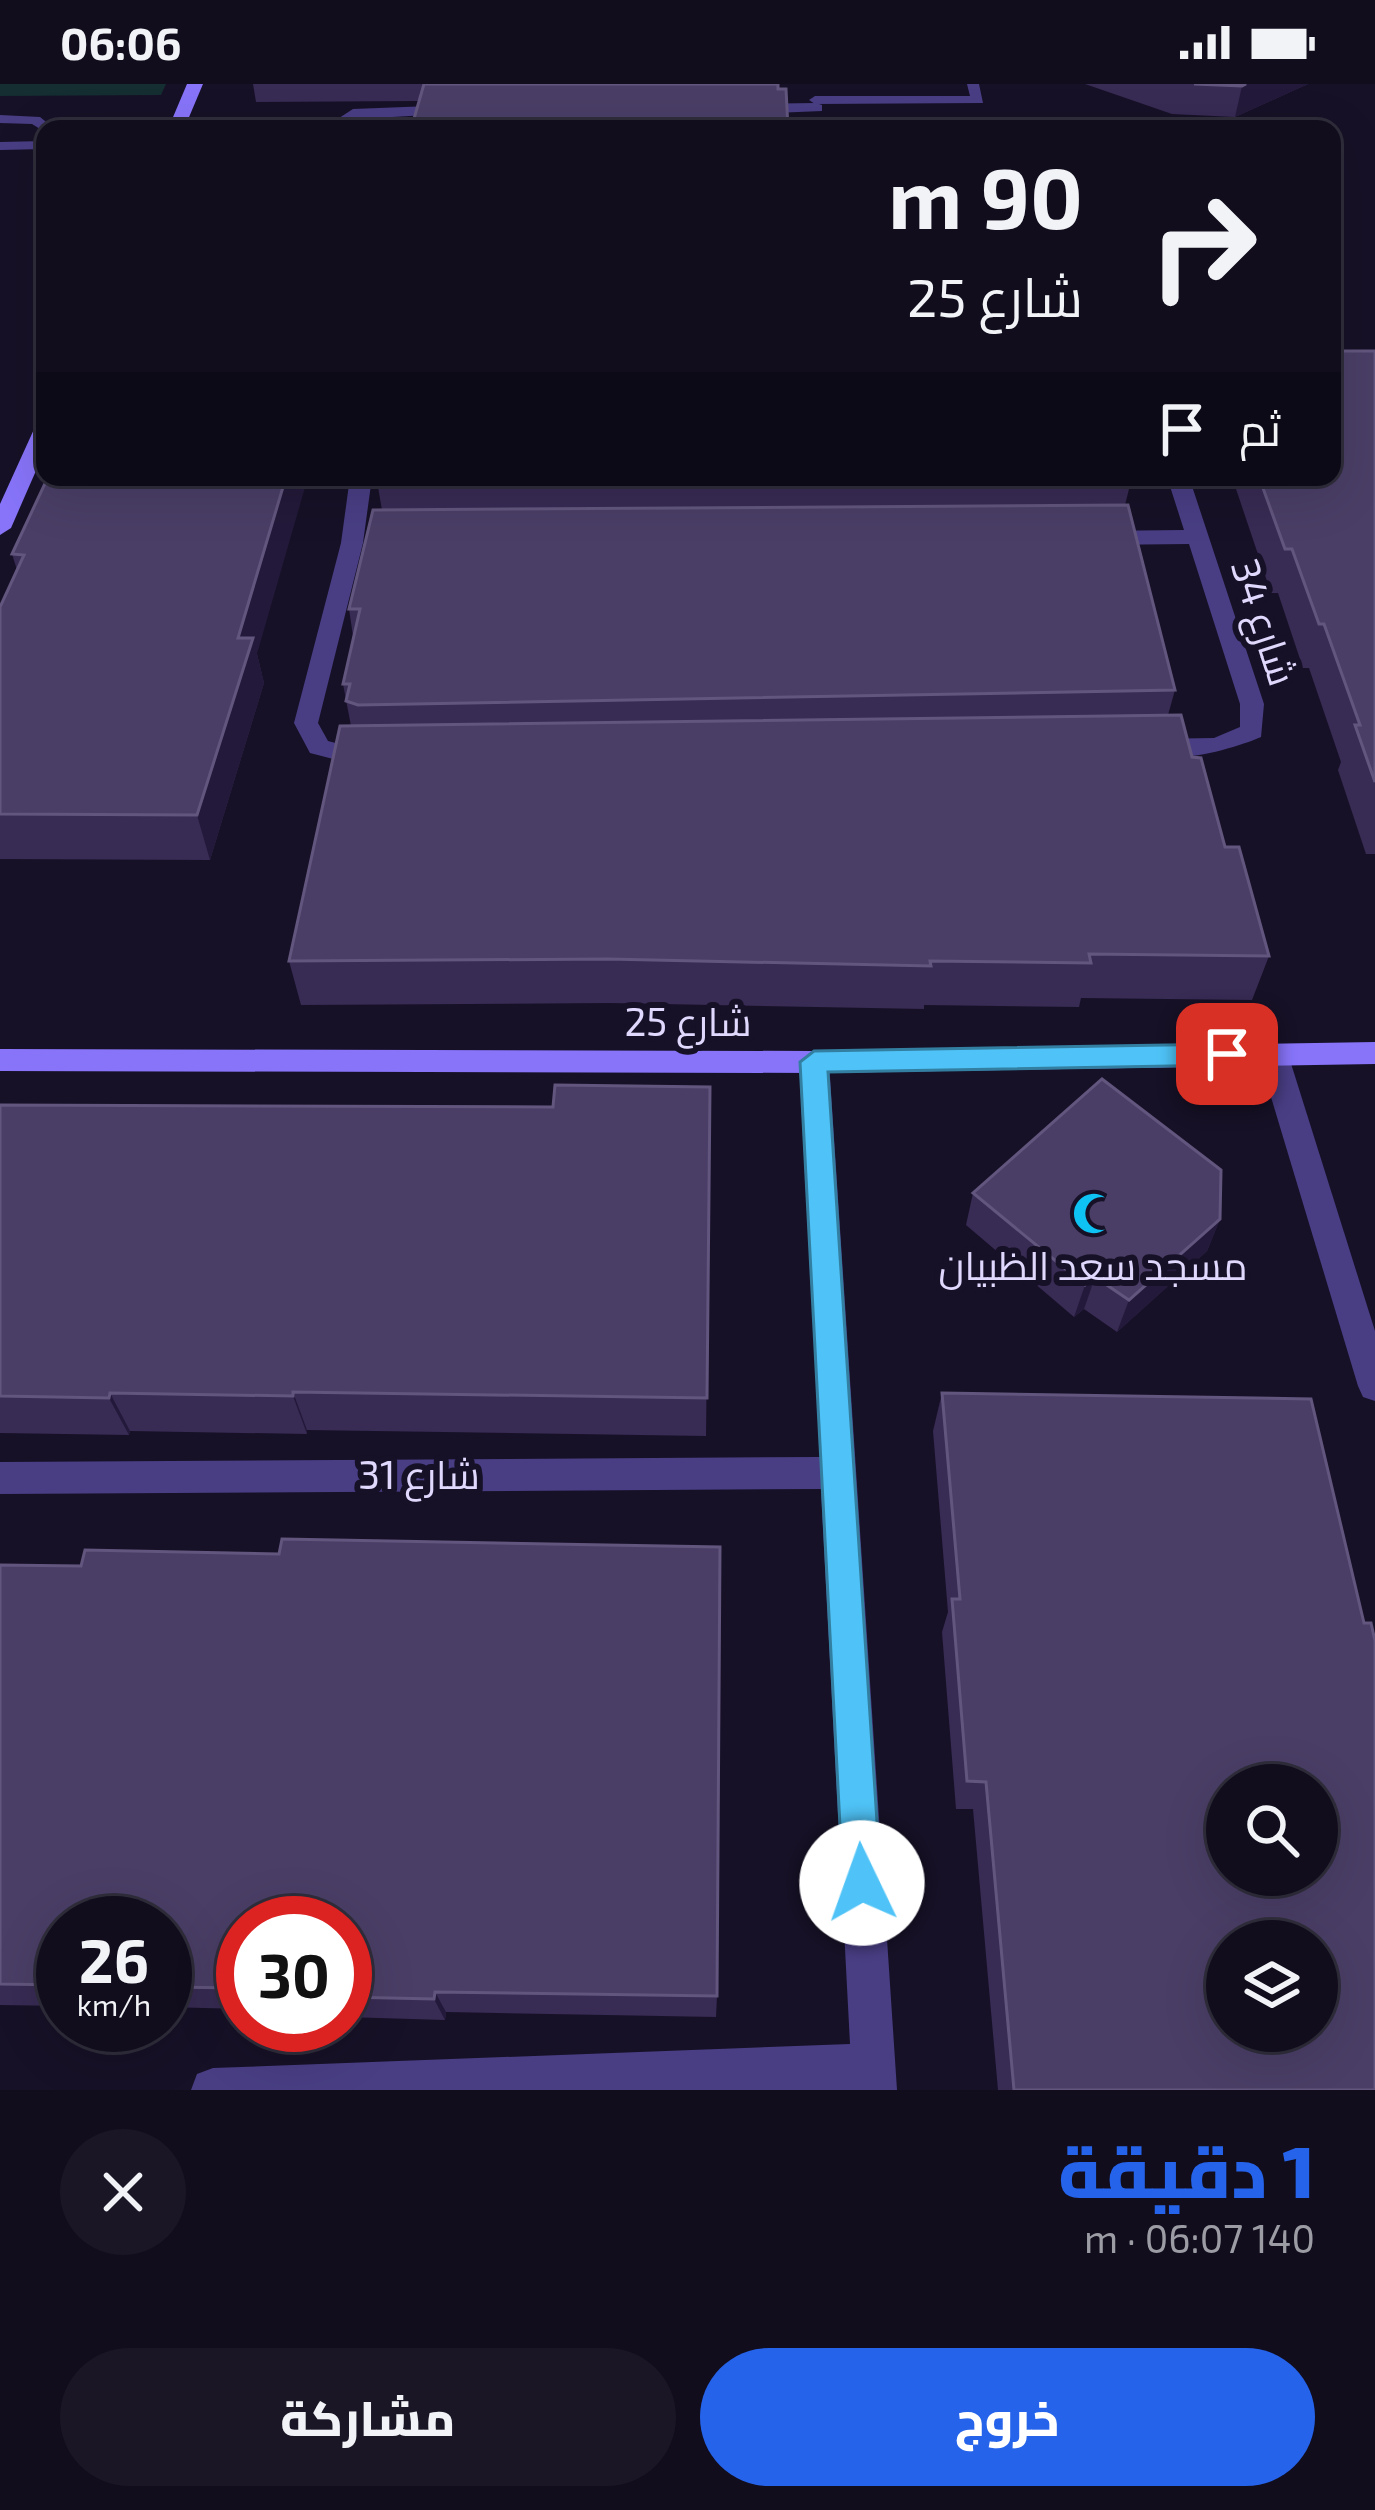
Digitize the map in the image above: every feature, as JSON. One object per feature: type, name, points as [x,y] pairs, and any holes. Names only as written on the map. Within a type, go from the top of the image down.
[{"type":"street","points":[[180,120],[195,84]]},
{"type":"street","points":[[723,109],[815,97]]},
{"type":"street","points":[[344,120],[353,114],[469,110]]},
{"type":"street","points":[[0,528],[36,447]]},
{"type":"street","points":[[361,486],[364,543],[306,723],[319,748],[364,762],[388,761]]},
{"type":"street","name":"شارع 34","points":[[1123,747],[1217,746],[1252,731],[1252,704],[1181,486]]},
{"type":"street","name":"شارع 34","points":[[1078,538],[1196,537]]},
{"type":"street","name":"شارع 25","points":[[0,1060],[814,1062],[1375,1053]]},
{"type":"street","points":[[1273,1054],[1375,1387]]},
{"type":"street","points":[[213,2090],[874,2077],[814,1062]]},
{"type":"street","name":"شارع 31","points":[[0,1478],[838,1473]]},
{"type":"lane","points":[[815,97],[977,100],[974,84]]},
{"type":"lane","points":[[0,119],[36,122]]},
{"type":"lane","points":[[0,146],[36,140]]},
{"type":"green space","points":[[0,84],[166,84],[161,95],[0,96]]},
{"type":"building","points":[[424,84],[778,84],[778,89],[786,89],[788,120],[414,120]]},
{"type":"building","points":[[1341,351],[1375,351],[1375,782],[1324,624],[1319,624],[1292,549],[1285,549],[1262,486],[1341,486]]},
{"type":"building","points":[[44,486],[283,486],[238,638],[253,638],[197,815],[0,814],[0,607],[24,555],[12,554]]},
{"type":"building","points":[[1128,505],[1175,690],[358,705],[346,701],[350,684],[343,684],[360,609],[349,609],[373,510]]},
{"type":"building","points":[[1181,715],[1192,757],[1201,758],[1225,847],[1239,847],[1269,956],[1089,954],[1091,963],[930,961],[931,966],[608,959],[289,961],[340,726]]},
{"type":"building","name":"مسجد سعد الظبيان","points":[[1102,1079],[1221,1170],[1220,1219],[1129,1300],[1095,1277],[1085,1285],[973,1193]]},
{"type":"building","points":[[555,1085],[710,1087],[707,1398],[293,1392],[293,1396],[0,1396],[0,1105],[553,1107]]},
{"type":"building","points":[[942,1393],[1311,1399],[1364,1623],[1371,1623],[1375,1641],[1375,2090],[1014,2090],[986,1782],[967,1781],[952,1599],[960,1599]]},
{"type":"building","points":[[282,1539],[720,1547],[717,1996],[435,1992],[434,1999],[372,1998],[372,1896],[216,1896],[216,1988],[192,1987],[192,1896],[36,1896],[36,1985],[0,1984],[0,1565],[81,1566],[85,1550],[279,1554]]},
{"type":"place","name":"مسجد سعد الظبيان","points":[[1093,1214]]},
{"type":"route","points":[[862,1883],[814,1062],[1227,1054]]}]
